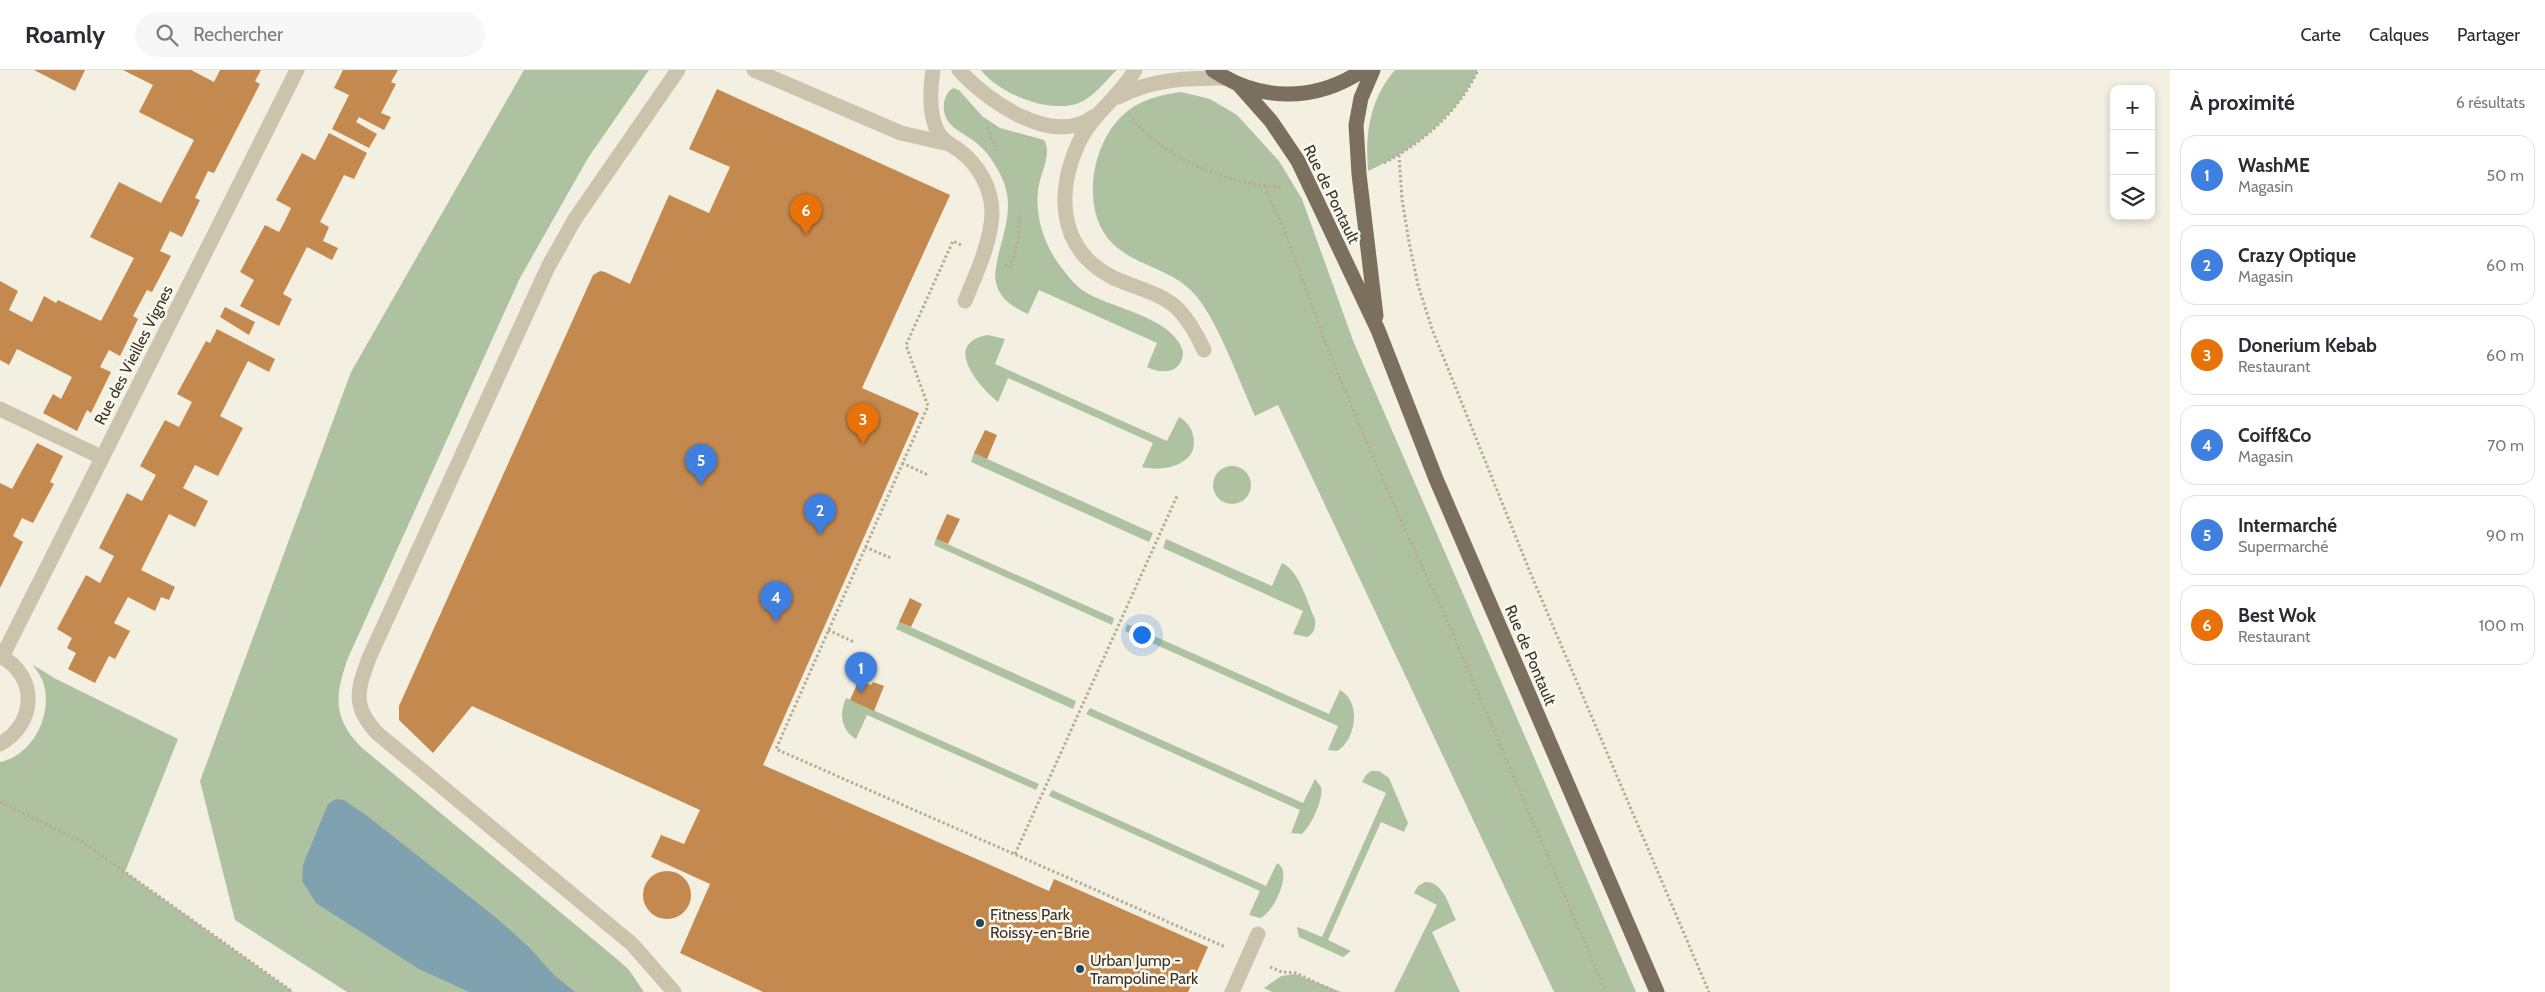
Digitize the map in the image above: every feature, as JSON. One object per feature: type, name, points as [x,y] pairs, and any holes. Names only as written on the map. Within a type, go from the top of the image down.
[{"type":"main road","points":[[1219,74],[1239,85],[1270,94],[1303,94],[1334,86],[1363,70]]},
{"type":"main road","name":"Rue de Pontault","points":[[1373,70],[1361,98],[1356,125],[1356,141],[1378,330]]},
{"type":"main road","name":"Rue de Pontault","points":[[1239,85],[1260,107],[1291,150],[1310,185],[1378,330],[1436,478],[1657,992]]},
{"type":"street","name":"Rue des Vieilles Vignes","points":[[0,744],[11,738],[21,726],[27,712],[29,697],[25,682],[16,669],[1,657],[297,70]]},
{"type":"street","points":[[674,992],[632,944],[377,733],[360,709],[358,692],[369,658],[548,267],[575,219],[678,70]]},
{"type":"street","points":[[754,70],[901,133],[950,144]]},
{"type":"street","points":[[933,70],[931,99],[933,117],[939,133],[970,159],[987,187],[991,218],[982,255],[965,301]]},
{"type":"street","points":[[959,70],[992,101],[1026,118],[1063,126],[1084,123],[1103,110]]},
{"type":"street","points":[[1135,70],[1114,99],[1082,137],[1068,173],[1064,205],[1072,239],[1084,256],[1102,271],[1159,296],[1177,308],[1191,325],[1204,350]]},
{"type":"street","points":[[1114,99],[1140,87],[1164,80],[1219,74]]},
{"type":"street","points":[[0,409],[101,457]]},
{"type":"street","points":[[1232,992],[1258,934]]},
{"type":"path","points":[[992,101],[988,128],[991,139],[997,149]]},
{"type":"path","points":[[1399,155],[1402,199],[1409,242],[1418,285],[1432,329],[1530,572],[1709,992]]},
{"type":"path","points":[[1266,186],[1329,352],[1378,469],[1452,631],[1606,992]]},
{"type":"path","points":[[1019,208],[1018,243],[1010,267],[953,241],[906,345],[928,406],[776,749],[1282,972],[1296,973],[1336,992]]},
{"type":"path","points":[[902,463],[928,475]]},
{"type":"path","points":[[1015,854],[1177,496]]},
{"type":"path","points":[[865,547],[891,558]]},
{"type":"path","points":[[828,630],[854,642]]},
{"type":"path","points":[[0,802],[83,842],[292,992]]},
{"type":"path","points":[[1320,992],[1325,986]]},
{"type":"green space","points":[[524,70],[649,70],[588,158],[520,278],[348,658],[340,683],[339,705],[345,726],[361,747],[618,960],[629,970],[644,992],[347,992],[235,920],[200,781],[351,372]]},
{"type":"green space","points":[[981,70],[1117,70],[1085,100],[1067,106],[1054,106],[1026,100],[1012,94],[989,79]]},
{"type":"green space","points":[[1395,70],[1478,70],[1458,103],[1432,130],[1402,153],[1368,171],[1367,143],[1371,117],[1380,93]]},
{"type":"green space","points":[[954,88],[959,90],[982,116],[1000,128],[1044,140],[1047,152],[1038,191],[1038,213],[1043,234],[1052,254],[1070,278],[1084,291],[1098,299],[1155,322],[1177,339],[1183,351],[1180,364],[1176,368],[1159,371],[1147,367],[1157,343],[1039,290],[1028,314],[1010,304],[1001,295],[995,276],[1006,224],[1008,199],[999,172],[986,152],[956,129],[947,119],[944,112],[944,101],[948,92]]},
{"type":"green space","points":[[1181,92],[1210,99],[1237,115],[1279,161],[1302,199],[1354,343],[1636,992],[1554,992],[1278,405],[1255,416],[1214,323],[1197,297],[1178,280],[1132,258],[1122,251],[1112,243],[1102,230],[1096,214],[1093,196],[1097,160],[1103,143],[1112,128],[1129,110],[1157,97]]},
{"type":"green space","points":[[988,335],[1005,339],[995,364],[1167,441],[1179,417],[1189,426],[1194,438],[1193,450],[1190,456],[1181,463],[1170,467],[1142,467],[1153,443],[1008,378],[998,402],[974,376],[968,366],[966,356],[967,347],[974,340]]},
{"type":"green space","points":[[974,453],[1153,533],[1149,542],[971,462]]},
{"type":"green space","points":[[1232,466],[1246,471],[1251,485],[1246,499],[1232,504],[1218,499],[1213,485],[1218,471]]},
{"type":"green space","points":[[936,539],[1114,618],[1112,625],[934,545]]},
{"type":"green space","points":[[1166,539],[1272,586],[1282,563],[1294,573],[1302,588],[1315,619],[1313,632],[1307,637],[1293,634],[1303,611],[1163,548]]},
{"type":"green space","points":[[899,622],[1076,701],[1073,709],[896,629]]},
{"type":"green space","points":[[1127,624],[1329,714],[1340,690],[1347,696],[1354,712],[1354,721],[1349,739],[1337,751],[1328,750],[1338,726],[1125,631]]},
{"type":"green space","points":[[33,665],[56,679],[178,739],[125,872],[293,992],[0,992],[0,762],[12,758],[31,743],[42,721],[46,697],[41,677]]},
{"type":"green space","points":[[846,698],[1039,784],[1036,790],[867,715],[856,739],[844,726],[842,710]]},
{"type":"green space","points":[[1090,708],[1303,803],[1315,779],[1321,787],[1321,798],[1313,819],[1302,834],[1291,833],[1300,810],[1086,714]]},
{"type":"green space","points":[[1371,771],[1379,771],[1389,778],[1408,823],[1404,832],[1381,822],[1328,940],[1351,951],[1343,957],[1299,937],[1297,928],[1322,937],[1386,793],[1362,782]]},
{"type":"green space","points":[[1052,790],[1266,886],[1277,863],[1282,867],[1283,883],[1276,901],[1271,909],[1260,918],[1249,915],[1260,891],[1049,796]]},
{"type":"green space","points":[[1425,882],[1431,883],[1441,890],[1456,920],[1432,932],[1460,992],[1394,992],[1437,905],[1414,893],[1418,886]]},
{"type":"green space","points":[[1295,974],[1341,992],[1272,992],[1264,988],[1281,976]]},
{"type":"water","points":[[336,799],[344,800],[370,818],[494,916],[528,946],[554,975],[575,992],[469,992],[419,969],[316,903],[302,881],[303,865],[328,804]]},
{"type":"building","points":[[34,70],[85,70],[75,91]]},
{"type":"building","points":[[123,70],[191,70],[214,82],[220,70],[261,70],[255,81],[260,84],[214,173],[208,171],[195,198],[200,200],[182,237],[170,231],[160,251],[171,256],[152,292],[147,290],[133,316],[138,319],[120,356],[109,350],[100,367],[111,372],[91,413],[87,410],[77,431],[43,413],[53,394],[61,399],[72,377],[17,349],[9,365],[0,360],[0,281],[18,291],[9,310],[32,322],[44,296],[56,303],[58,300],[101,321],[134,258],[90,237],[119,182],[161,203],[194,140],[139,112],[153,85]]},
{"type":"building","points":[[343,70],[398,70],[391,82],[396,84],[381,113],[391,117],[384,130],[359,117],[356,122],[377,134],[369,148],[332,129],[349,95],[334,88]]},
{"type":"building","points":[[717,89],[950,195],[862,388],[919,413],[763,765],[1049,891],[1054,879],[1208,947],[1188,992],[763,992],[680,953],[710,884],[651,857],[661,835],[684,844],[700,810],[472,706],[433,753],[399,720],[399,706],[593,275],[600,271],[605,272],[630,284],[669,195],[709,213],[730,167],[689,149]]},
{"type":"building","points":[[329,133],[367,153],[354,179],[344,175],[320,222],[329,227],[323,241],[338,248],[332,260],[307,247],[283,294],[292,299],[279,326],[240,306],[254,280],[240,272],[265,225],[279,232],[285,221],[291,208],[276,200],[302,153],[315,160]]},
{"type":"building","points":[[225,307],[255,322],[249,335],[220,317]]},
{"type":"building","points":[[217,329],[275,359],[269,372],[248,361],[220,416],[243,428],[218,476],[195,465],[183,488],[208,501],[195,527],[169,514],[141,570],[175,587],[169,600],[161,597],[155,611],[128,597],[114,623],[130,631],[115,659],[109,656],[95,683],[68,669],[76,653],[67,648],[72,638],[57,629],[86,575],[100,583],[114,556],[99,548],[127,493],[142,501],[156,475],[140,466],[165,420],[179,427],[192,402],[177,394],[206,341],[210,343]]},
{"type":"building","points":[[985,430],[997,435],[987,459],[974,453]]},
{"type":"building","points":[[37,443],[63,456],[50,482],[54,484],[33,523],[22,518],[13,536],[23,542],[0,588],[0,483],[12,489]]},
{"type":"building","points":[[947,514],[960,519],[948,544],[936,539]]},
{"type":"building","points":[[910,598],[922,604],[911,627],[899,622]]},
{"type":"building","points":[[859,680],[871,685],[873,682],[884,686],[874,711],[850,700]]},
{"type":"building","points":[[662,871],[672,871],[684,878],[691,890],[691,900],[684,912],[672,919],[662,919],[654,915],[647,908],[643,900],[643,890],[647,882],[654,875]]},
{"type":"place","name":"Best Wok","points":[[806,235]]},
{"type":"place","name":"Donerium Kebab","points":[[863,444]]},
{"type":"place","name":"Intermarché","points":[[701,485]]},
{"type":"place","name":"Crazy Optique","points":[[820,535]]},
{"type":"place","name":"Coiff&Co","points":[[776,622]]},
{"type":"place","name":"WashME","points":[[861,693]]},
{"type":"place","name":"Fitness Park Roissy-en-Brie","points":[[980,923]]},
{"type":"place","name":"Urban Jump - Trampoline Park","points":[[1080,969]]}]
